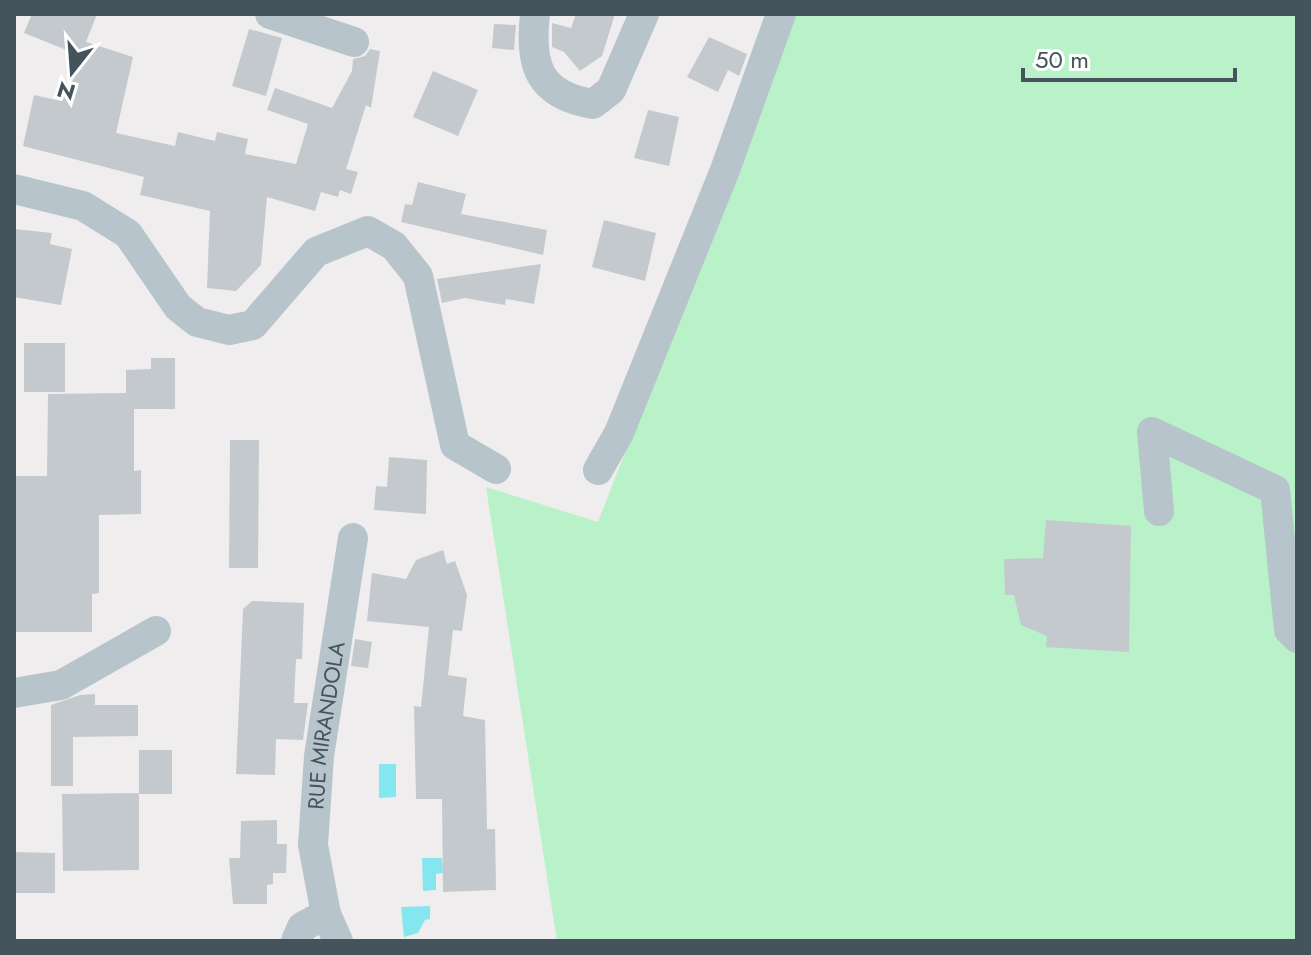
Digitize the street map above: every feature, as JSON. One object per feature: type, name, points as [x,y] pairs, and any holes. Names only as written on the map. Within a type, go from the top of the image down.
[{"type":"street","points":[[270,14],[354,42]]},
{"type":"street","points":[[535,14],[533,54],[548,87],[568,100],[593,104],[611,90],[644,14]]},
{"type":"street","points":[[598,470],[619,433],[725,170],[781,14]]},
{"type":"street","points":[[14,189],[83,206],[128,234],[178,307],[197,322],[229,330],[253,325],[316,252],[368,231],[394,246],[418,276],[455,445],[496,469]]},
{"type":"street","points":[[1159,511],[1152,432],[1275,490],[1289,630],[1297,638]]},
{"type":"street","name":"RUE MIRANDOLA","points":[[332,928],[313,845],[319,756],[353,538]]},
{"type":"street","points":[[14,693],[61,685],[156,631]]},
{"type":"street","points":[[296,941],[302,927],[332,928]]},
{"type":"green space","points":[[796,14],[1297,14],[1297,941],[557,941],[486,487],[598,522]]},
{"type":"water","points":[[379,764],[396,764],[396,797],[379,798]]},
{"type":"water","points":[[422,858],[442,858],[443,873],[436,874],[436,890],[423,891]]},
{"type":"water","points":[[430,906],[430,919],[425,920],[418,933],[404,937],[401,907]]},
{"type":"building","points":[[32,14],[97,14],[86,42],[133,57],[116,133],[175,146],[178,132],[215,141],[217,132],[248,139],[245,154],[296,164],[308,124],[267,110],[275,88],[332,108],[352,71],[353,59],[365,56],[370,49],[380,51],[371,108],[366,105],[346,169],[358,172],[351,194],[340,190],[338,197],[321,192],[315,211],[267,197],[261,265],[236,291],[207,288],[210,211],[140,195],[144,177],[23,146],[34,95],[61,101],[79,55],[24,33]]},
{"type":"building","points":[[576,14],[615,14],[602,56],[580,71],[564,52],[552,47],[552,23],[571,28]]},
{"type":"building","points":[[494,24],[516,25],[514,50],[492,48]]},
{"type":"building","points":[[249,29],[282,38],[266,96],[232,86]]},
{"type":"building","points":[[709,37],[747,54],[739,76],[728,70],[718,92],[687,77]]},
{"type":"building","points":[[433,71],[478,90],[458,136],[413,117]]},
{"type":"building","points":[[648,110],[679,117],[669,166],[634,158]]},
{"type":"building","points":[[418,182],[466,194],[461,214],[547,230],[543,255],[401,222],[405,204],[412,205]]},
{"type":"building","points":[[604,220],[656,233],[645,281],[592,267]]},
{"type":"building","points":[[14,229],[52,233],[50,244],[72,249],[61,305],[14,297]]},
{"type":"building","points":[[541,264],[534,304],[506,299],[505,305],[465,298],[442,303],[437,279]]},
{"type":"building","points":[[24,343],[65,343],[65,392],[24,392]]},
{"type":"building","points":[[151,358],[175,358],[175,409],[134,409],[134,471],[141,470],[141,514],[99,515],[99,593],[92,594],[92,632],[14,632],[14,476],[47,476],[48,394],[126,393],[126,370],[151,369]]},
{"type":"building","points":[[230,440],[259,440],[258,568],[229,568]]},
{"type":"building","points":[[389,457],[427,460],[426,514],[374,510],[376,486],[387,487]]},
{"type":"building","points":[[1046,520],[1131,526],[1129,652],[1046,647],[1047,636],[1021,625],[1014,595],[1005,595],[1004,559],[1043,558]]},
{"type":"building","points":[[443,550],[447,564],[455,561],[467,595],[462,631],[453,630],[448,675],[467,678],[463,716],[485,720],[487,829],[495,829],[496,890],[443,892],[442,799],[416,799],[414,706],[421,707],[429,627],[367,621],[372,573],[406,579],[416,560]]},
{"type":"building","points":[[252,601],[304,603],[302,659],[296,659],[294,703],[308,703],[303,740],[276,739],[275,775],[236,774],[243,609]]},
{"type":"building","points":[[355,639],[372,642],[368,668],[351,666]]},
{"type":"building","points":[[95,694],[95,705],[138,705],[138,736],[73,737],[73,786],[51,786],[51,705],[80,695]]},
{"type":"building","points":[[139,750],[172,750],[172,794],[139,794]]},
{"type":"building","points":[[139,793],[139,870],[63,871],[62,794]]},
{"type":"building","points":[[277,820],[277,844],[287,844],[286,873],[273,873],[273,884],[267,885],[267,904],[233,904],[229,858],[240,858],[241,821]]},
{"type":"building","points":[[14,852],[55,853],[55,893],[14,893]]}]
